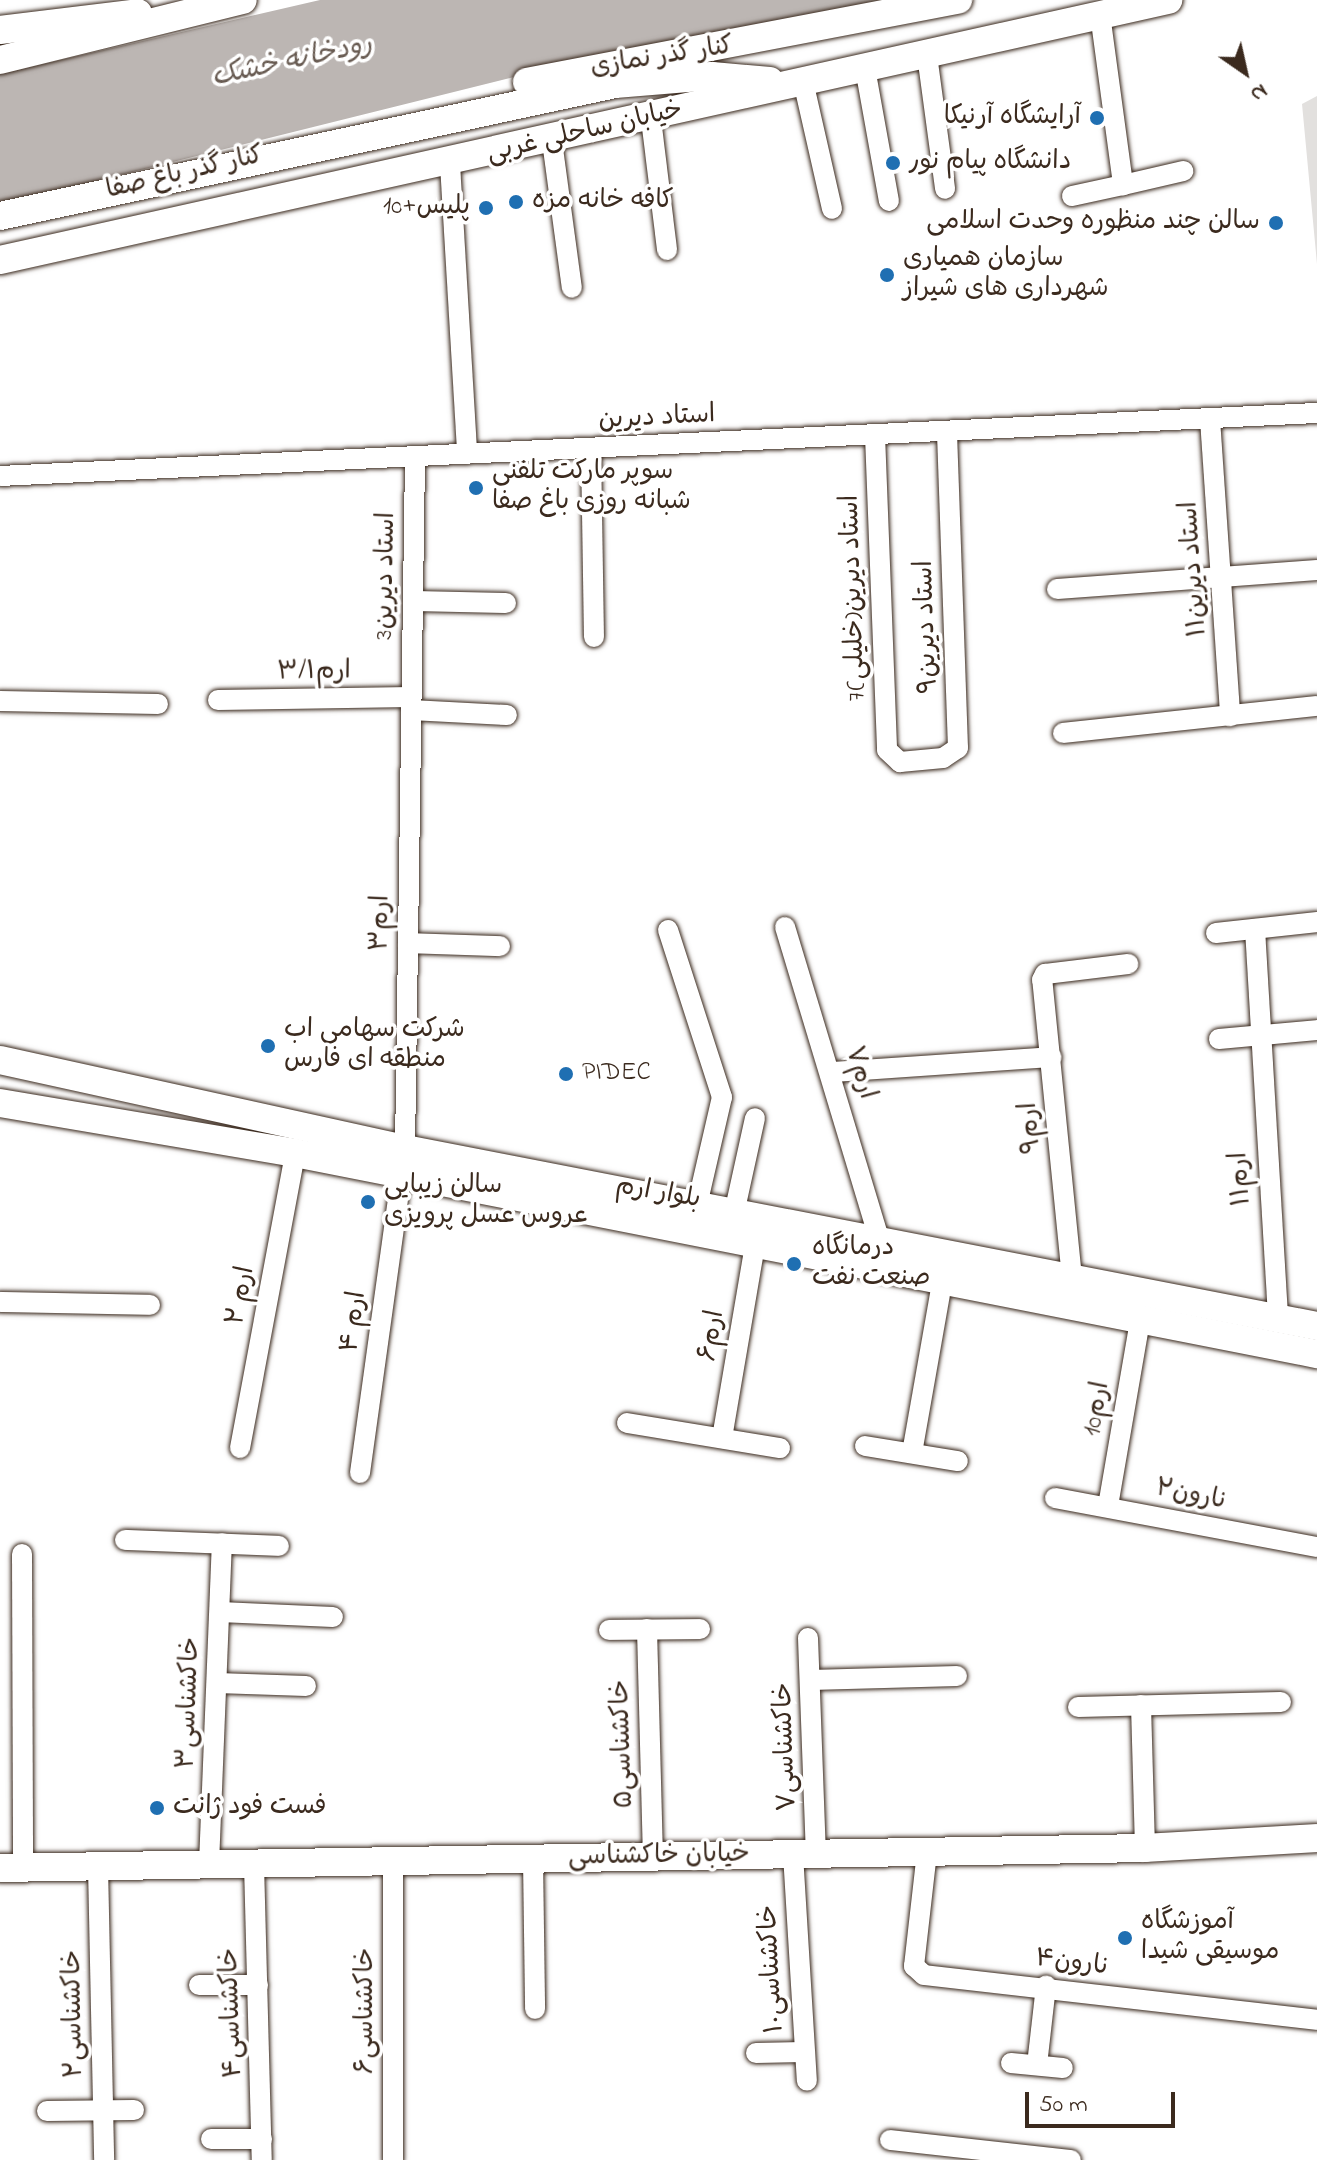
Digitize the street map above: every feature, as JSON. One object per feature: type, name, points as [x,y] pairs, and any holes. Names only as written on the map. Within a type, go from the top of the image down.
[{"type":"main road","points":[[0,60],[243,0]]},
{"type":"main road","name":"کنار گذر نمازی","points":[[370,132],[449,100],[617,61],[776,40],[958,0]]},
{"type":"main road","name":"خیابان ساحلی غربی","points":[[0,260],[450,164],[651,119],[797,82],[1168,0]]},
{"type":"main road","points":[[0,30],[76,15],[193,10]]},
{"type":"main road","points":[[370,132],[615,84],[712,76],[797,82]]},
{"type":"main road","name":"کنار گذر باغ صفا","points":[[0,216],[370,132]]},
{"type":"main road","name":"بلوار ارم","points":[[0,1060],[405,1149],[878,1235],[1061,1276],[1317,1326]]},
{"type":"main road","name":"بلوار ارم","points":[[0,1103],[295,1153],[401,1178],[1317,1354]]},
{"type":"main road","points":[[1043,1302],[1061,1276]]},
{"type":"main road","name":"خیابان خاکشناسی","points":[[12,1868],[1145,1848],[1317,1838]]},
{"type":"street","points":[[1100,14],[1123,185]]},
{"type":"street","points":[[927,55],[945,189]]},
{"type":"street","points":[[865,68],[889,201]]},
{"type":"street","points":[[797,82],[832,209]]},
{"type":"street","points":[[651,119],[667,250]]},
{"type":"street","points":[[552,141],[572,288]]},
{"type":"street","points":[[450,164],[467,454]]},
{"type":"street","points":[[1072,196],[1183,171]]},
{"type":"street","name":"استاد دیرین","points":[[0,476],[1317,413]]},
{"type":"street","name":"استاد دیرین۱۱","points":[[1210,419],[1230,716]]},
{"type":"street","name":"استاد دیرین۹","points":[[891,757],[943,758],[958,748],[947,432]]},
{"type":"street","name":"7استاد دیرین(خلیلی)","points":[[875,435],[891,757]]},
{"type":"street","points":[[591,448],[594,637]]},
{"type":"street","name":"3استاد دیرین","points":[[411,704],[415,456]]},
{"type":"street","points":[[1057,589],[1317,570]]},
{"type":"street","points":[[413,601],[506,603]]},
{"type":"street","name":"۳/۱ارم","points":[[218,700],[411,704],[507,715]]},
{"type":"street","points":[[0,701],[158,704]]},
{"type":"street","name":"ارم۳","points":[[405,1149],[411,704]]},
{"type":"street","points":[[1063,733],[1317,706]]},
{"type":"street","points":[[1216,933],[1317,922]]},
{"type":"street","name":"ارم۷","points":[[785,927],[832,1072],[878,1235]]},
{"type":"street","name":"ارم۱۱","points":[[1255,929],[1278,1318]]},
{"type":"street","points":[[668,930],[722,1097],[698,1201]]},
{"type":"street","points":[[408,943],[500,946]]},
{"type":"street","name":"ارم۹","points":[[1061,1276],[1045,974],[1128,964]]},
{"type":"street","points":[[1219,1039],[1317,1030]]},
{"type":"street","points":[[832,1072],[954,1061],[1051,1057]]},
{"type":"street","points":[[735,1209],[755,1118]]},
{"type":"street","name":"ارم ۲","points":[[240,1448],[295,1153]]},
{"type":"street","name":"ارم ۴","points":[[360,1473],[401,1178]]},
{"type":"street","name":"ارم۶","points":[[722,1438],[755,1244]]},
{"type":"street","points":[[912,1453],[942,1282]]},
{"type":"street","points":[[0,1302],[150,1305]]},
{"type":"street","name":"ارم10","points":[[1108,1506],[1140,1320]]},
{"type":"street","points":[[627,1423],[780,1448]]},
{"type":"street","points":[[865,1446],[958,1461]]},
{"type":"street","name":"نارون۲","points":[[1055,1498],[1317,1547]]},
{"type":"street","points":[[125,1540],[279,1546]]},
{"type":"street","name":"خاکشناسی۳","points":[[209,1864],[222,1543]]},
{"type":"street","points":[[12,1868],[22,1554]]},
{"type":"street","points":[[220,1612],[333,1617]]},
{"type":"street","name":"خاکشناسی۵","points":[[647,1629],[653,1857]]},
{"type":"street","points":[[609,1630],[700,1629]]},
{"type":"street","name":"خاکشناسی۷","points":[[805,1854],[811,1680],[808,1638]]},
{"type":"street","points":[[811,1680],[957,1676]]},
{"type":"street","points":[[217,1683],[306,1686]]},
{"type":"street","points":[[1078,1707],[1281,1702]]},
{"type":"street","points":[[1141,1705],[1145,1848]]},
{"type":"street","name":"نارون۴","points":[[927,1852],[918,1971],[1317,2020]]},
{"type":"street","name":"خاکشناسی۱۰","points":[[805,1854],[803,2052],[807,2081]]},
{"type":"street","points":[[533,1859],[535,2009]]},
{"type":"street","name":"خاکشناسی۶","points":[[393,1861],[393,2160]]},
{"type":"street","name":"خاکشناسی۴","points":[[254,1864],[262,2150]]},
{"type":"street","name":"خاکشناسی۲","points":[[98,1866],[104,2160]]},
{"type":"street","points":[[199,1985],[258,1985]]},
{"type":"street","points":[[1037,2065],[1046,1986]]},
{"type":"street","points":[[756,2053],[803,2052]]},
{"type":"street","points":[[1011,2063],[1063,2068]]},
{"type":"street","points":[[47,2111],[134,2110]]},
{"type":"street","points":[[211,2139],[262,2150]]},
{"type":"street","points":[[890,2140],[1071,2160]]},
{"type":"shaded area","points":[[1317,96],[1317,264],[1302,104]]},
{"type":"water","name":"رودخانه خشک","points":[[320,0],[906,0],[623,50],[0,205],[0,74]]},
{"type":"place","name":"آرایشگاه آرنیکا","points":[[1097,118]]},
{"type":"place","name":"دانشگاه پیام نور","points":[[893,163]]},
{"type":"place","name":"کافه خانه مزه","points":[[516,202]]},
{"type":"place","name":"پلیس+10","points":[[486,208]]},
{"type":"place","name":"سالن چند منظوره وحدت اسلامی","points":[[1276,223]]},
{"type":"place","name":"سازمان همیاری شهرداری های شیراز","points":[[887,275]]},
{"type":"place","name":"سوپر مارکت تلفنی شبانه روزی باغ صفا","points":[[476,488]]},
{"type":"place","name":"شرکت سهامی اب منطقه ای فارس","points":[[268,1046]]},
{"type":"place","name":"PIDEC","points":[[566,1074]]},
{"type":"place","name":"سالن زیبایی عروس عسل پرويزی","points":[[368,1202]]},
{"type":"place","name":"درمانگاه صنعت نفت","points":[[794,1264]]},
{"type":"place","name":"فست فود ژانت","points":[[157,1808]]},
{"type":"place","name":"آموزشگاه موسیقی شیدا","points":[[1125,1938]]}]
